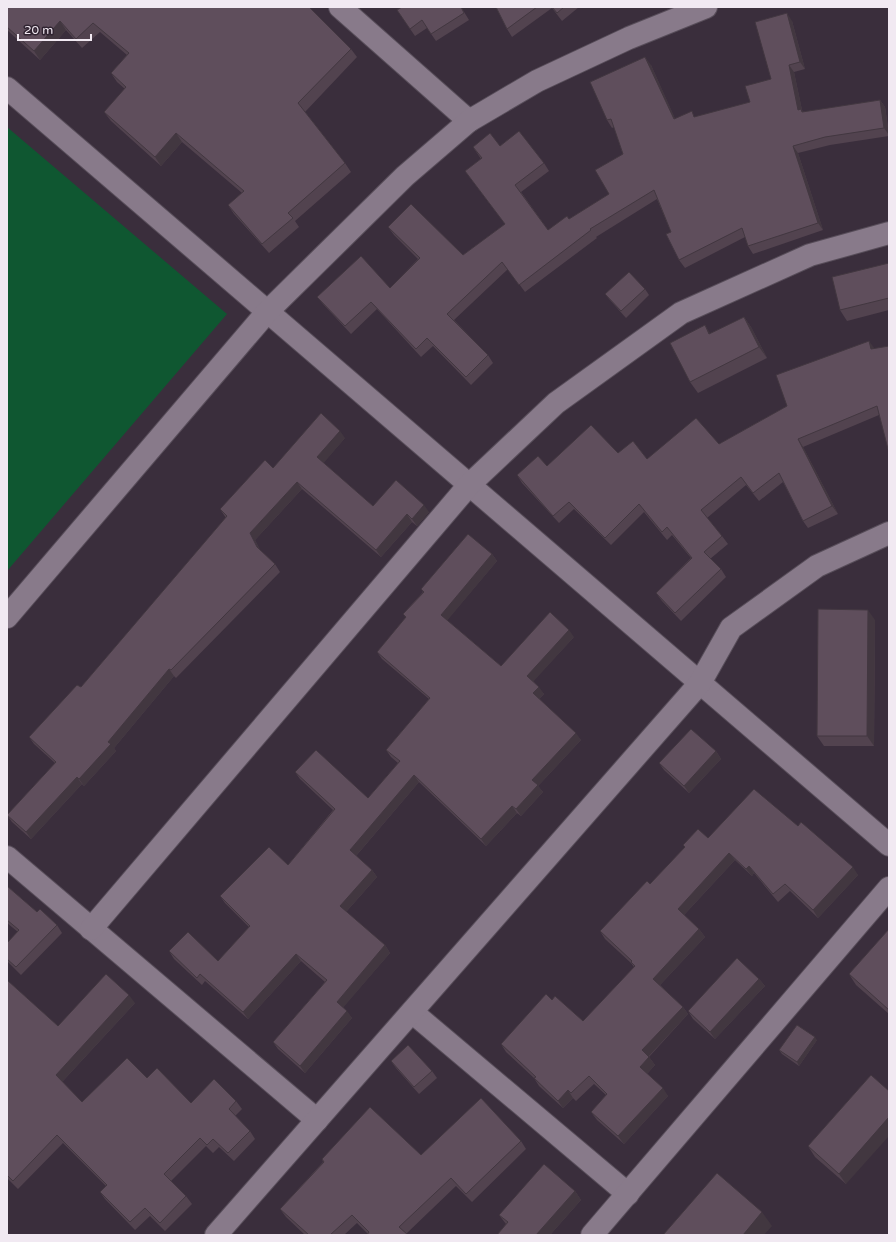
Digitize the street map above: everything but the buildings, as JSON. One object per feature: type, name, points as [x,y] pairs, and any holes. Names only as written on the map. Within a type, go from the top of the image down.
[{"type":"street","points":[[340,7],[469,122]]},
{"type":"street","points":[[7,617],[267,312],[405,176],[469,122],[537,81],[629,38],[706,7]]},
{"type":"street","points":[[7,88],[889,845]]},
{"type":"street","points":[[91,929],[470,485],[556,403],[681,313],[810,255],[889,233]]},
{"type":"street","points":[[216,1235],[700,683],[731,628],[817,566],[889,532]]},
{"type":"street","points":[[7,858],[317,1120]]},
{"type":"street","points":[[592,1235],[889,888]]},
{"type":"street","points":[[412,1012],[628,1194]]},
{"type":"green space","points":[[7,127],[227,314],[7,571]]}]
